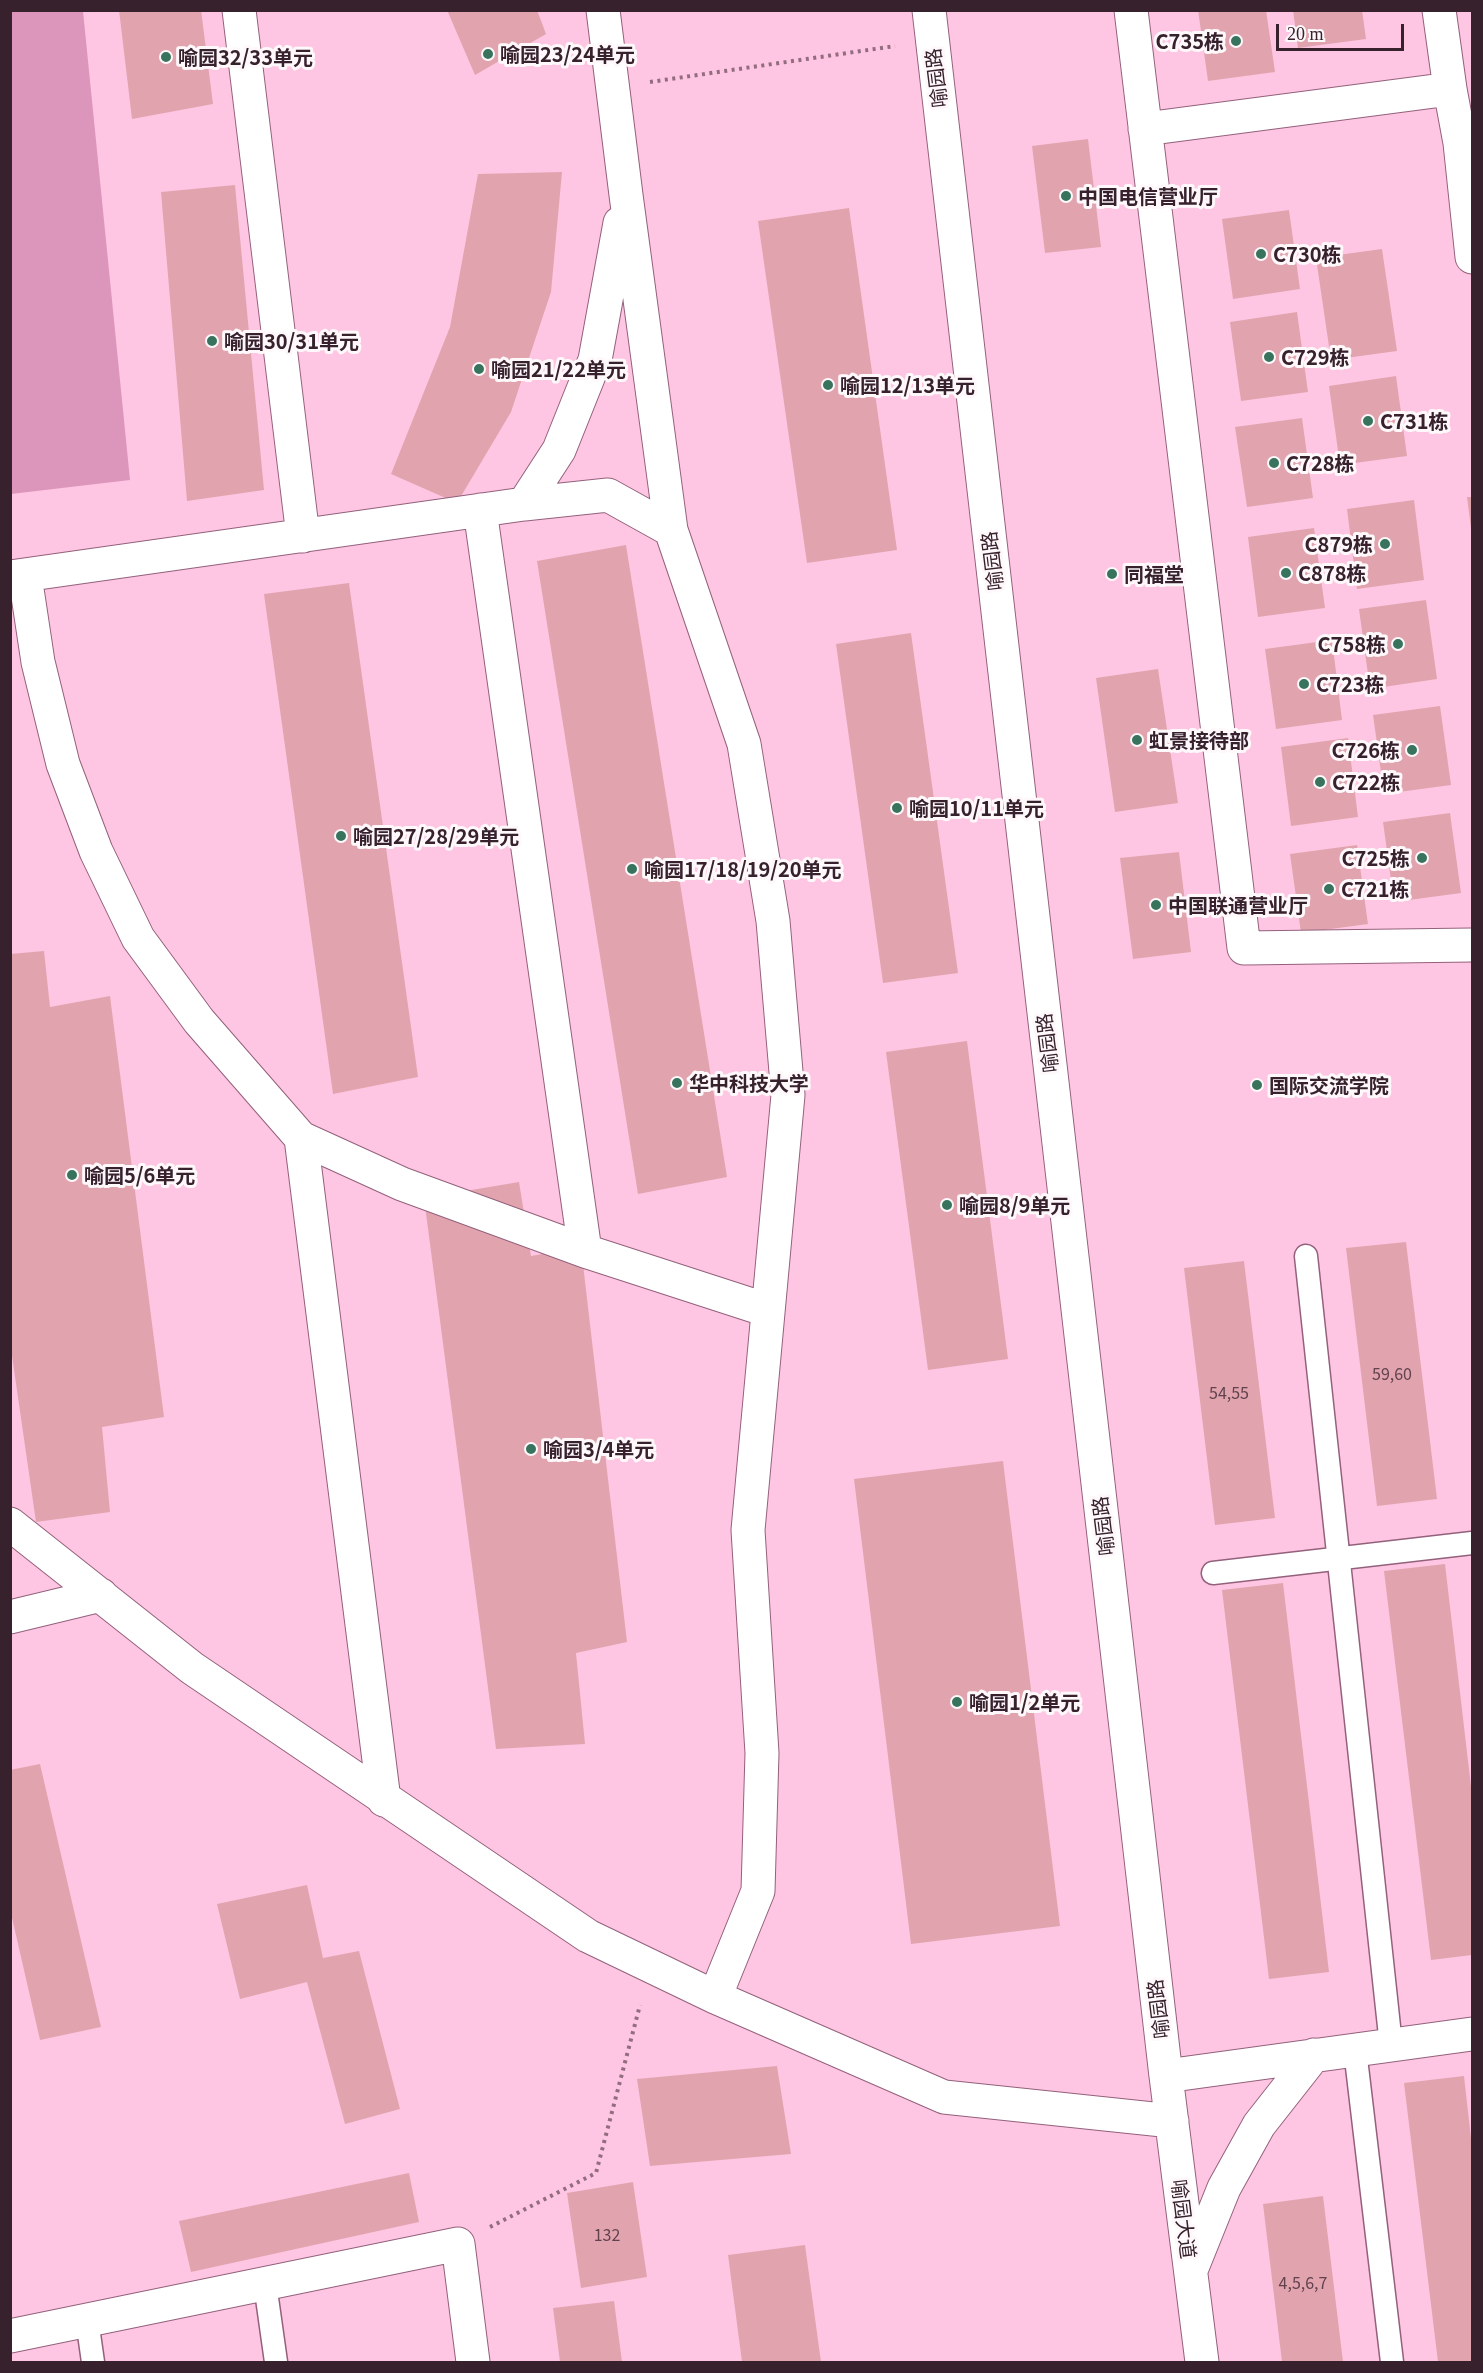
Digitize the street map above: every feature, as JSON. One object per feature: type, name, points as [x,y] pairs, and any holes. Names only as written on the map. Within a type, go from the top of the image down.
[{"type":"street","points":[[239,10],[303,536]]},
{"type":"street","points":[[603,10],[671,531],[744,744],[773,921],[789,1095],[748,1530],[762,1753],[758,1891],[715,1997]]},
{"type":"street","points":[[1131,10],[1244,948],[1473,945]]},
{"type":"street","points":[[1439,10],[1460,143],[1473,257]]},
{"type":"street","name":"喻园路","points":[[931,25],[1166,2076]]},
{"type":"street","points":[[1145,129],[1450,89]]},
{"type":"street","points":[[524,504],[559,450],[595,360],[626,195]]},
{"type":"street","points":[[671,531],[608,495],[480,510],[18,577],[63,764],[96,851],[138,938],[200,1021],[301,1138],[402,1184],[585,1251],[767,1310]]},
{"type":"street","points":[[480,510],[585,1251]]},
{"type":"street","points":[[301,1138],[384,1800]]},
{"type":"street","points":[[10,1524],[192,1668],[588,1936],[715,1997],[944,2097],[1172,2121]]},
{"type":"street","points":[[10,1617],[101,1595]]},
{"type":"street","points":[[1166,2076],[1473,2034]]},
{"type":"street","points":[[1190,2272],[1224,2188],[1259,2125],[1314,2055]]},
{"type":"street","name":"喻园大道","points":[[1166,2076],[1202,2362]]},
{"type":"street","points":[[10,2336],[458,2244],[473,2362]]},
{"type":"lane","points":[[1306,1256],[1391,2044]]},
{"type":"lane","points":[[1213,1573],[1473,1543]]},
{"type":"lane","points":[[1355,2050],[1392,2362]]},
{"type":"lane","points":[[265,2284],[276,2362]]},
{"type":"lane","points":[[87,2320],[93,2362]]},
{"type":"path","points":[[613,87],[931,25]]},
{"type":"path","points":[[458,2244],[596,2173],[650,1965]]},
{"type":"shaded area","points":[[10,11],[83,11],[130,480],[11,494]]},
{"type":"building","name":"喻园32/33单元","points":[[119,10],[201,10],[213,104],[132,119]]},
{"type":"building","name":"喻园23/24单元","points":[[447,10],[537,10],[546,34],[475,75]]},
{"type":"building","name":"C735栋","points":[[1198,10],[1266,10],[1275,72],[1208,81]]},
{"type":"building","points":[[1293,10],[1362,10],[1366,39],[1298,48]]},
{"type":"building","name":"中国电信营业厅","points":[[1088,139],[1101,247],[1045,253],[1032,146]]},
{"type":"building","name":"喻园21/22单元","points":[[562,172],[551,292],[511,412],[457,503],[391,474],[450,327],[478,174]]},
{"type":"building","name":"喻园30/31单元","points":[[235,185],[264,490],[187,501],[161,192]]},
{"type":"building","name":"喻园12/13单元","points":[[849,208],[897,550],[807,563],[758,221]]},
{"type":"building","name":"C730栋","points":[[1289,210],[1300,289],[1233,299],[1222,219]]},
{"type":"building","points":[[1382,249],[1397,351],[1331,360],[1316,258]]},
{"type":"building","name":"C729栋","points":[[1297,312],[1308,392],[1241,401],[1230,322]]},
{"type":"building","name":"C731栋","points":[[1396,376],[1407,456],[1340,465],[1329,386]]},
{"type":"building","name":"C728栋","points":[[1302,418],[1313,498],[1247,507],[1235,427]]},
{"type":"building","points":[[1467,497],[1472,497],[1472,528],[1471,528]]},
{"type":"building","name":"C879栋","points":[[1414,500],[1424,580],[1357,589],[1347,509]]},
{"type":"building","name":"C878栋","points":[[1314,528],[1325,608],[1258,617],[1248,537]]},
{"type":"building","name":"喻园17/18/19/20单元","points":[[626,545],[727,1177],[638,1194],[537,561]]},
{"type":"building","name":"喻园27/28/29单元","points":[[349,583],[418,1077],[333,1094],[264,594]]},
{"type":"building","name":"C758栋","points":[[1426,600],[1437,679],[1370,689],[1359,609]]},
{"type":"building","name":"喻园10/11单元","points":[[911,633],[958,973],[883,983],[836,644]]},
{"type":"building","name":"C723栋","points":[[1332,640],[1342,720],[1276,729],[1265,649]]},
{"type":"building","name":"虹景接待部","points":[[1158,669],[1178,803],[1115,812],[1096,678]]},
{"type":"building","name":"C726栋","points":[[1440,706],[1451,785],[1384,794],[1373,715]]},
{"type":"building","name":"C722栋","points":[[1348,738],[1358,817],[1291,826],[1281,747]]},
{"type":"building","name":"C725栋","points":[[1450,813],[1461,893],[1394,902],[1383,822]]},
{"type":"building","name":"C721栋","points":[[1357,845],[1368,924],[1301,933],[1290,854]]},
{"type":"building","name":"中国联通营业厅","points":[[1179,852],[1191,952],[1133,959],[1120,858]]},
{"type":"building","name":"喻园5/6单元","points":[[44,951],[50,1007],[110,996],[164,1417],[102,1427],[110,1512],[36,1522],[10,1342],[10,954]]},
{"type":"building","name":"喻园8/9单元","points":[[967,1041],[1008,1359],[928,1370],[886,1052]]},
{"type":"building","name":"喻园3/4单元","points":[[519,1182],[531,1256],[581,1247],[627,1642],[576,1653],[585,1744],[496,1749],[424,1198]]},
{"type":"building","points":[[1406,1242],[1437,1499],[1377,1506],[1346,1248]]},
{"type":"building","points":[[1244,1261],[1275,1518],[1215,1525],[1184,1268]]},
{"type":"building","name":"喻园1/2单元","points":[[1003,1461],[1060,1926],[911,1944],[854,1479]]},
{"type":"building","points":[[1445,1564],[1472,1795],[1472,1955],[1431,1960],[1384,1571]]},
{"type":"building","points":[[1283,1583],[1329,1972],[1269,1979],[1222,1590]]},
{"type":"building","points":[[40,1764],[101,2027],[40,2040],[10,1909],[10,1770]]},
{"type":"building","points":[[307,1885],[323,1958],[359,1951],[400,2109],[345,2124],[307,1982],[240,1999],[217,1904]]},
{"type":"building","points":[[777,2066],[791,2154],[650,2166],[637,2079]]},
{"type":"building","points":[[1464,2076],[1472,2147],[1472,2362],[1438,2362],[1404,2083]]},
{"type":"building","points":[[409,2173],[419,2222],[191,2272],[179,2221]]},
{"type":"building","points":[[633,2182],[647,2277],[581,2288],[567,2193]]},
{"type":"building","points":[[1323,2196],[1343,2362],[1282,2362],[1263,2204]]},
{"type":"building","points":[[805,2245],[821,2362],[742,2362],[728,2255]]},
{"type":"building","points":[[614,2301],[622,2362],[560,2362],[553,2308]]},
{"type":"place","name":"C735栋","points":[[1236,41]]},
{"type":"place","name":"喻园23/24单元","points":[[488,54]]},
{"type":"place","name":"喻园32/33单元","points":[[166,57]]},
{"type":"place","name":"中国电信营业厅","points":[[1066,196]]},
{"type":"place","name":"C730栋","points":[[1261,254]]},
{"type":"place","name":"喻园30/31单元","points":[[212,341]]},
{"type":"place","name":"C729栋","points":[[1269,357]]},
{"type":"place","name":"喻园21/22单元","points":[[479,369]]},
{"type":"place","name":"喻园12/13单元","points":[[828,385]]},
{"type":"place","name":"C731栋","points":[[1368,421]]},
{"type":"place","name":"C728栋","points":[[1274,463]]},
{"type":"place","name":"C879栋","points":[[1385,544]]},
{"type":"place","name":"C878栋","points":[[1286,573]]},
{"type":"place","name":"同福堂","points":[[1112,574]]},
{"type":"place","name":"C758栋","points":[[1398,644]]},
{"type":"place","name":"C723栋","points":[[1304,684]]},
{"type":"place","name":"虹景接待部","points":[[1137,740]]},
{"type":"place","name":"C726栋","points":[[1412,750]]},
{"type":"place","name":"C722栋","points":[[1320,782]]},
{"type":"place","name":"喻园10/11单元","points":[[897,808]]},
{"type":"place","name":"喻园27/28/29单元","points":[[341,836]]},
{"type":"place","name":"C725栋","points":[[1422,858]]},
{"type":"place","name":"喻园17/18/19/20单元","points":[[632,869]]},
{"type":"place","name":"C721栋","points":[[1329,889]]},
{"type":"place","name":"中国联通营业厅","points":[[1156,905]]},
{"type":"place","name":"华中科技大学","points":[[677,1083]]},
{"type":"place","name":"国际交流学院","points":[[1257,1085]]},
{"type":"place","name":"喻园5/6单元","points":[[72,1175]]},
{"type":"place","name":"喻园8/9单元","points":[[947,1205]]},
{"type":"place","name":"喻园3/4单元","points":[[531,1449]]},
{"type":"place","name":"喻园1/2单元","points":[[957,1702]]}]
